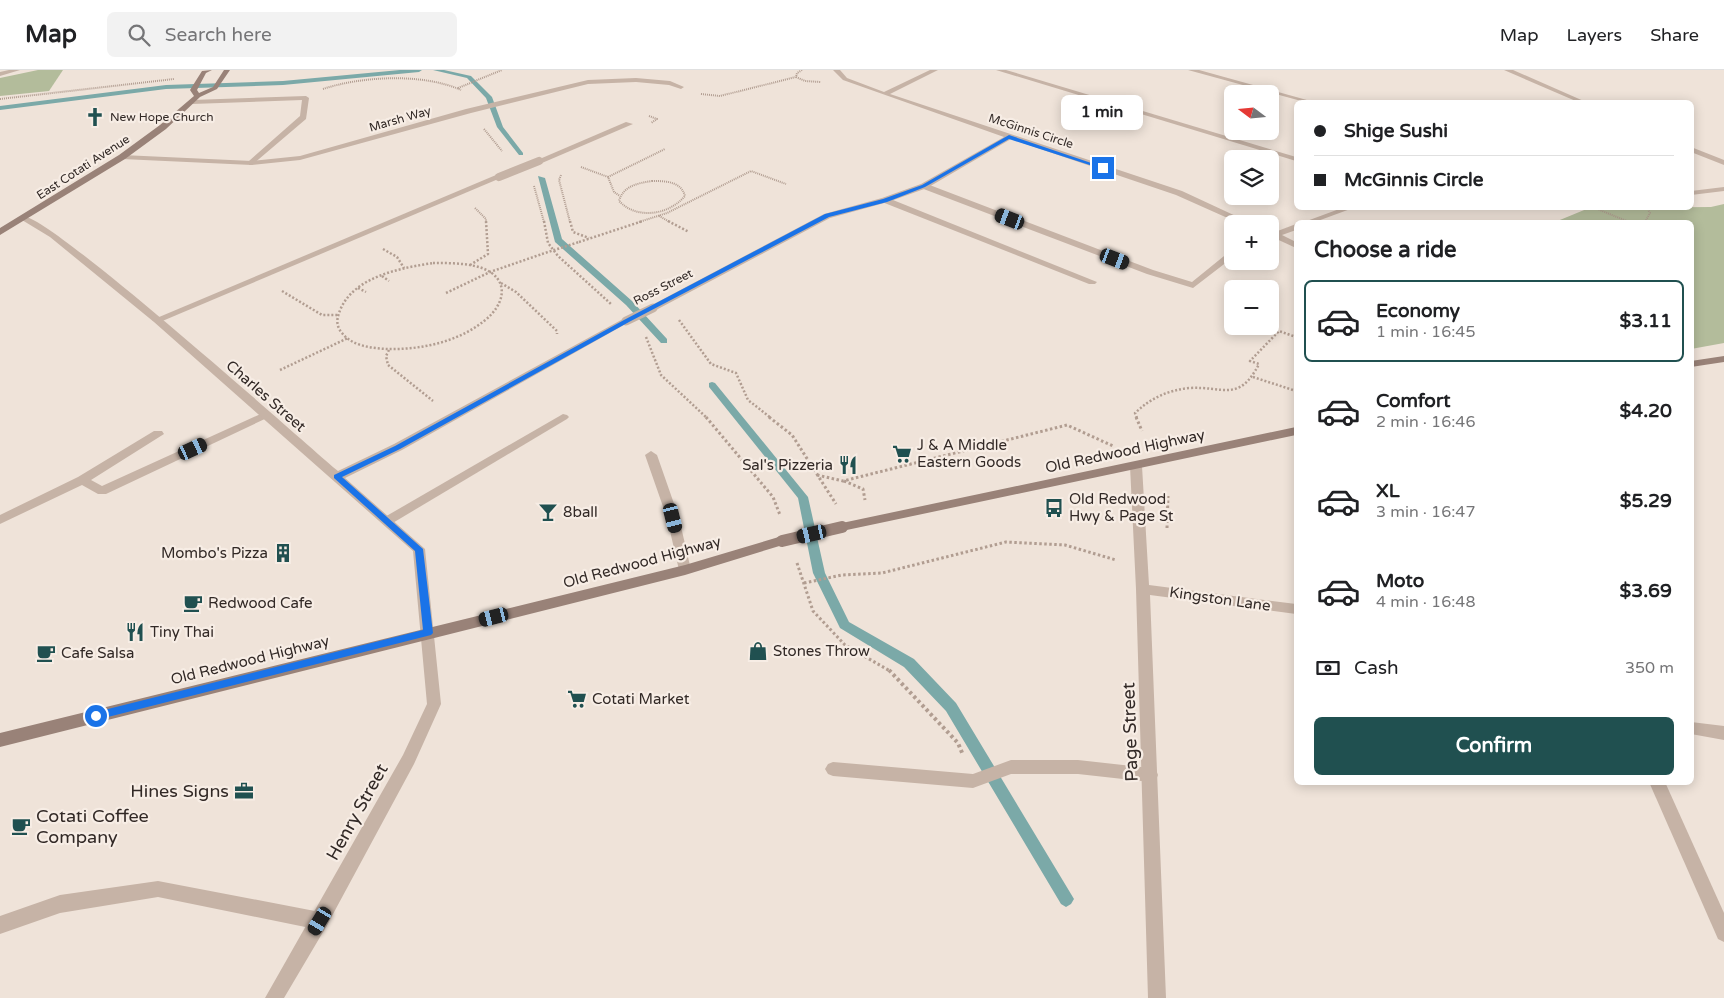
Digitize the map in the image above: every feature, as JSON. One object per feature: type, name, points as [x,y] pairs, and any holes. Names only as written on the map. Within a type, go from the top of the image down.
[{"type":"main road","points":[[195,99],[193,90],[204,72],[208,70]]},
{"type":"main road","name":"East Cotati Avenue","points":[[0,232],[122,157],[195,99],[215,88],[227,70]]},
{"type":"main road","points":[[1694,364],[1724,359]]},
{"type":"main road","name":"Old Redwood Highway","points":[[0,740],[686,570],[782,541],[1294,431]]},
{"type":"street","points":[[0,74],[18,70]]},
{"type":"street","name":"McGinnis Circle","points":[[836,70],[845,79],[884,94],[1179,193],[1229,215]]},
{"type":"street","points":[[884,94],[935,70]]},
{"type":"street","points":[[999,70],[1294,158]]},
{"type":"street","points":[[1191,70],[1304,100]]},
{"type":"street","points":[[1507,70],[1578,100]]},
{"type":"street","name":"Marsh Way","points":[[122,157],[252,163],[300,158],[467,112],[588,82],[636,80],[670,83],[681,87]]},
{"type":"street","points":[[195,99],[306,98],[303,117],[252,163]]},
{"type":"street","points":[[156,320],[629,124]]},
{"type":"street","name":"Ross Street","points":[[336,477],[398,447],[626,321],[658,306],[827,216],[885,200],[924,186],[1009,137]]},
{"type":"street","points":[[1694,150],[1724,163]]},
{"type":"street","points":[[924,186],[1150,272],[1193,285],[1224,260]]},
{"type":"street","points":[[1694,193],[1724,189]]},
{"type":"street","points":[[885,200],[1092,282]]},
{"type":"street","points":[[1314,220],[1343,210]]},
{"type":"street","name":"Charles Street","points":[[25,218],[53,235],[156,320],[419,549],[428,633]]},
{"type":"street","points":[[1279,233],[1294,228]]},
{"type":"street","points":[[1279,238],[1294,245]]},
{"type":"street","points":[[82,480],[102,491],[265,415]]},
{"type":"street","points":[[387,521],[563,417]]},
{"type":"street","points":[[0,520],[82,480],[158,434]]},
{"type":"street","points":[[651,455],[673,518],[686,570]]},
{"type":"street","name":"Page Street","points":[[1136,466],[1144,589],[1157,998]]},
{"type":"street","name":"Kingston Lane","points":[[1144,589],[1294,610]]},
{"type":"street","name":"Henry Street","points":[[274,998],[320,921],[409,759],[434,704],[428,633]]},
{"type":"street","points":[[1694,728],[1724,733]]},
{"type":"street","points":[[834,769],[974,781],[1011,767],[1078,767],[1150,775]]},
{"type":"street","points":[[1658,785],[1724,933]]},
{"type":"street","points":[[0,924],[60,904],[158,889],[320,921]]},
{"type":"path","points":[[458,88],[502,70]]},
{"type":"path","points":[[796,77],[797,73],[802,70]]},
{"type":"path","points":[[681,87],[705,95],[720,96],[796,77],[805,81],[824,81]]},
{"type":"path","points":[[0,99],[175,79]]},
{"type":"path","points":[[306,98],[309,94],[342,83],[414,80],[458,88],[467,94],[467,112]]},
{"type":"path","points":[[573,165],[608,177],[666,149]]},
{"type":"path","points":[[563,169],[559,180],[573,232],[590,238]]},
{"type":"path","points":[[446,293],[490,272],[659,216],[750,171],[786,184]]},
{"type":"path","points":[[608,177],[614,192],[620,196]]},
{"type":"path","points":[[652,181],[673,183],[685,191],[685,196],[677,207],[657,212],[636,211],[622,205],[619,201],[620,196],[631,186],[652,181]]},
{"type":"path","points":[[470,265],[488,254],[486,219],[472,206]]},
{"type":"path","points":[[1601,210],[1625,220]]},
{"type":"path","points":[[659,216],[689,232]]},
{"type":"path","points":[[378,246],[397,257],[404,268]]},
{"type":"path","points":[[501,282],[503,296],[496,310],[481,325],[458,337],[430,346],[400,350],[374,348],[352,342],[340,331],[336,319],[340,306],[358,288],[381,276],[404,268],[433,263],[455,263],[470,265],[490,272],[516,292],[543,318],[556,332],[558,338]]},
{"type":"path","points":[[381,276],[389,281]]},
{"type":"path","points":[[278,288],[322,315],[338,315]]},
{"type":"path","points":[[358,288],[366,292]]},
{"type":"path","points":[[658,306],[678,318],[711,364],[736,373],[748,400],[792,435],[840,509]]},
{"type":"path","points":[[1142,431],[1135,413],[1145,404],[1168,391],[1210,388],[1228,391],[1240,386],[1253,377],[1259,364],[1250,361],[1279,331],[1294,336]]},
{"type":"path","points":[[280,370],[348,338]]},
{"type":"path","points":[[389,349],[386,356],[388,365],[436,404]]},
{"type":"path","points":[[1253,377],[1294,390]]},
{"type":"path","points":[[843,481],[1067,426],[1116,447]]},
{"type":"path","points":[[817,475],[843,481],[863,489],[865,502]]},
{"type":"path","points":[[974,781],[958,743],[887,668],[845,645],[819,618],[813,611],[804,583],[842,576],[882,573],[1006,542],[1065,545],[1117,560]]},
{"type":"green space","points":[[38,70],[63,70],[49,91],[0,96],[0,78]]},
{"type":"green space","points":[[1724,204],[1724,343],[1694,348],[1694,220],[1560,220],[1584,210],[1694,210],[1694,207],[1711,207]]},
{"type":"waterway","points":[[0,108],[166,87],[283,83],[419,70]]},
{"type":"waterway","points":[[436,70],[469,77],[489,97],[500,127],[521,154]]},
{"type":"waterway","points":[[541,178],[558,240],[629,303],[664,341]]},
{"type":"waterway","points":[[712,385],[803,497],[819,573],[844,625],[909,663],[951,707],[1066,899]]},
{"type":"place","name":"New Hope Church","points":[[95,117]]},
{"type":"place","name":"J & A Middle Eastern Goods","points":[[902,454]]},
{"type":"place","name":"Sal's Pizzeria","points":[[848,465]]},
{"type":"place","name":"Old Redwood Hwy & Page St","points":[[1054,508]]},
{"type":"place","name":"8ball","points":[[548,512]]},
{"type":"place","name":"Mombo's Pizza","points":[[283,553]]},
{"type":"place","name":"Redwood Cafe","points":[[193,603]]},
{"type":"place","name":"Tiny Thai","points":[[135,632]]},
{"type":"place","name":"Stones Throw","points":[[758,651]]},
{"type":"place","name":"Cafe Salsa","points":[[46,653]]},
{"type":"place","name":"Cotati Market","points":[[577,699]]},
{"type":"place","name":"Hines Signs","points":[[244,791]]},
{"type":"place","name":"Cotati Coffee Company","points":[[21,826]]},
{"type":"route","points":[[96,716],[428,633],[419,549],[336,477],[398,447],[626,321],[827,216],[885,200],[924,186],[1009,137],[1103,168]]}]
